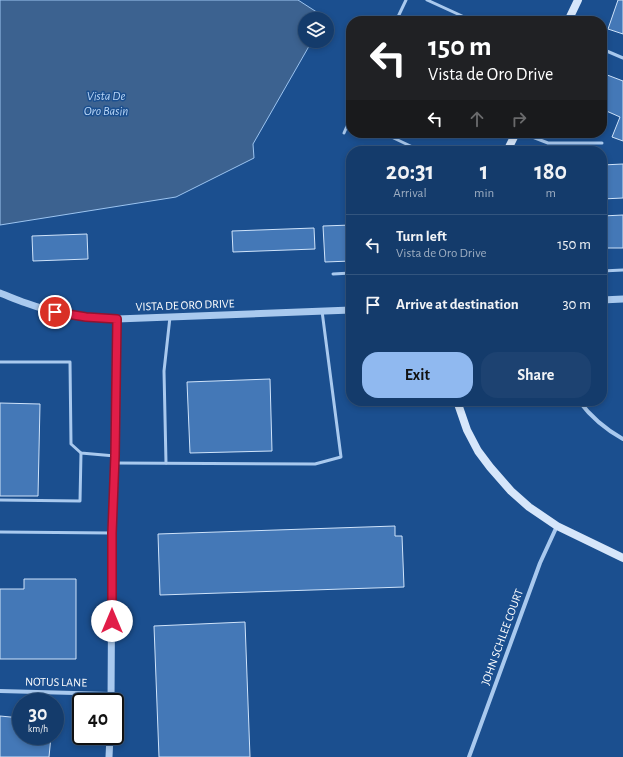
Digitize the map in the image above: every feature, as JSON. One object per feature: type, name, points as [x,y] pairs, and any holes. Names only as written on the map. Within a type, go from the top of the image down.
[{"type":"main road","points":[[570,16],[578,0]]},
{"type":"main road","points":[[459,406],[467,430],[478,451],[511,491],[529,508],[557,526],[623,558]]},
{"type":"street","name":"VISTA DE ORO DRIVE","points":[[0,293],[55,312],[86,317],[117,319],[346,310]]},
{"type":"street","points":[[607,300],[623,299]]},
{"type":"street","points":[[112,693],[112,533],[115,460],[117,319]]},
{"type":"street","points":[[582,406],[599,423],[623,439]]},
{"type":"street","name":"JOHN SCHLEE COURT","points":[[469,757],[540,563],[557,526]]},
{"type":"street","name":"NOTUS LANE","points":[[0,691],[75,693]]},
{"type":"street","points":[[109,757],[110,745]]},
{"type":"lane","points":[[398,16],[406,0]]},
{"type":"lane","points":[[427,0],[462,16]]},
{"type":"lane","points":[[607,51],[623,58]]},
{"type":"lane","points":[[344,134],[346,129]]},
{"type":"lane","points":[[394,138],[410,146]]},
{"type":"lane","points":[[534,138],[548,143],[602,143]]},
{"type":"lane","points":[[607,271],[623,270]]},
{"type":"lane","points":[[333,274],[346,274]]},
{"type":"lane","points":[[0,362],[70,362],[71,444],[81,453],[115,460],[166,463],[315,464],[341,457],[322,311]]},
{"type":"lane","points":[[166,463],[164,371],[170,317]]},
{"type":"lane","points":[[0,500],[80,501],[81,453]]},
{"type":"lane","points":[[0,532],[112,533]]},
{"type":"water","name":"Vista De Oro Basin","points":[[0,0],[298,0],[317,12],[298,12],[298,48],[308,48],[253,144],[254,158],[176,197],[0,225]]},
{"type":"building","points":[[618,0],[623,0],[623,34],[608,29]]},
{"type":"building","points":[[607,75],[623,81],[623,141],[612,137],[620,117],[607,111]]},
{"type":"building","points":[[623,164],[623,198],[607,199],[607,165]]},
{"type":"building","points":[[623,215],[623,248],[607,248],[607,216]]},
{"type":"building","points":[[346,225],[346,261],[325,262],[323,226]]},
{"type":"building","points":[[314,228],[315,249],[233,252],[232,231]]},
{"type":"building","points":[[87,234],[88,259],[33,261],[32,236]]},
{"type":"building","points":[[270,379],[272,451],[190,453],[187,382]]},
{"type":"building","points":[[0,403],[40,404],[38,496],[0,496]]},
{"type":"building","points":[[395,526],[395,536],[402,536],[404,587],[160,595],[158,534]]},
{"type":"building","points":[[24,579],[76,579],[76,659],[0,659],[0,589],[24,589]]},
{"type":"building","points":[[245,622],[250,757],[159,757],[154,626]]},
{"type":"building","points":[[0,716],[12,717],[12,745],[50,745],[49,757],[0,757]]},
{"type":"route","points":[[55,312],[86,317],[117,319],[115,456],[112,533],[112,621]]}]
